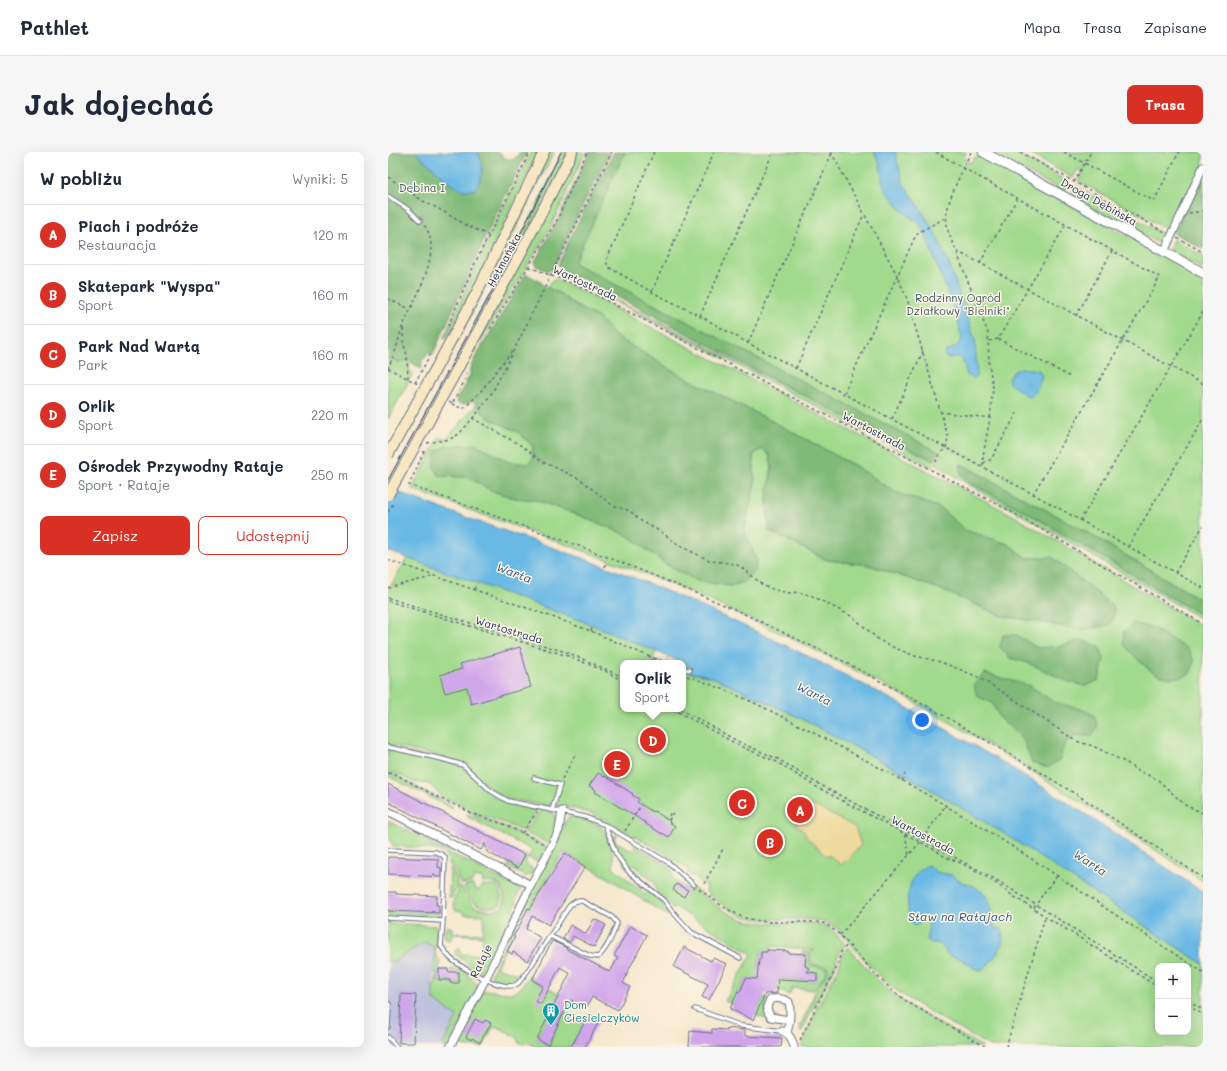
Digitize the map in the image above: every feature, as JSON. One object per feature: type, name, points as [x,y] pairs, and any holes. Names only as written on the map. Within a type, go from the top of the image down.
[{"type":"main road","name":"Hetmańska","points":[[388,455],[477,292],[544,152]]},
{"type":"main road","name":"Hetmańska","points":[[388,496],[458,377],[572,152]]},
{"type":"street","name":"Droga Dębińska","points":[[983,152],[1203,273]]},
{"type":"street","points":[[1164,252],[1203,167]]},
{"type":"street","points":[[388,811],[531,885]]},
{"type":"street","name":"Rataje","points":[[450,1047],[551,847],[559,830],[562,812]]},
{"type":"street","points":[[787,1027],[794,1047]]},
{"type":"lane","points":[[388,196],[409,210],[420,221]]},
{"type":"lane","points":[[686,669],[690,670]]},
{"type":"lane","points":[[388,747],[463,765],[490,791],[514,803],[585,817],[605,825],[669,862],[694,885]]},
{"type":"lane","points":[[534,778],[560,785],[552,810]]},
{"type":"lane","points":[[605,825],[616,854],[629,872],[664,900],[691,932],[740,958]]},
{"type":"lane","points":[[388,850],[436,852],[445,857],[441,946],[452,959],[485,980],[510,986],[517,984],[570,905],[576,901],[582,900],[612,917],[617,923],[603,953],[598,957],[590,956],[550,936]]},
{"type":"lane","points":[[388,918],[442,921]]},
{"type":"lane","points":[[388,1026],[389,1004]]},
{"type":"lane","points":[[695,1009],[742,1026],[787,1027]]},
{"type":"lane","points":[[388,1037],[397,1047]]},
{"type":"path","points":[[447,326],[488,236],[530,152]]},
{"type":"path","points":[[488,334],[557,220],[587,152]]},
{"type":"path","points":[[426,443],[450,439],[459,434],[493,390],[515,350],[612,152]]},
{"type":"path","points":[[654,152],[607,259],[607,264],[610,268],[652,292],[700,316],[946,449],[1033,494],[1203,588]]},
{"type":"path","points":[[652,292],[714,152]]},
{"type":"path","points":[[700,316],[773,152]]},
{"type":"path","points":[[936,152],[1017,199],[1160,277],[1033,494]]},
{"type":"path","points":[[971,152],[947,209],[946,217],[947,226],[956,251],[988,333],[989,364],[993,388],[990,418],[983,456],[983,468]]},
{"type":"path","points":[[1020,152],[1203,252]]},
{"type":"path","points":[[1064,152],[1154,201],[1178,152]]},
{"type":"path","points":[[1074,182],[1091,152]]},
{"type":"path","points":[[748,343],[831,153]]},
{"type":"path","points":[[831,153],[897,275],[907,299],[948,437],[946,449],[940,453],[935,463]]},
{"type":"path","points":[[388,177],[423,201],[488,236]]},
{"type":"path","points":[[980,263],[1017,199]]},
{"type":"path","points":[[1182,215],[1203,211]]},
{"type":"path","points":[[796,368],[864,214]]},
{"type":"path","points":[[844,393],[914,238],[919,232],[946,217]]},
{"type":"path","points":[[402,327],[403,342],[407,355],[408,379],[388,368],[395,352],[402,327],[430,263],[432,251],[431,238],[427,229],[420,221]]},
{"type":"path","points":[[998,339],[1065,225]]},
{"type":"path","points":[[956,251],[1203,384]]},
{"type":"path","points":[[1076,316],[1112,251]]},
{"type":"path","name":"Wartostrada","points":[[529,267],[580,287],[1010,511],[1203,624]]},
{"type":"path","points":[[388,299],[410,309]]},
{"type":"path","points":[[1080,521],[1203,312]]},
{"type":"path","points":[[989,341],[998,339],[1069,376]]},
{"type":"path","points":[[452,404],[464,408],[475,399],[502,362],[515,350]]},
{"type":"path","points":[[892,419],[923,352]]},
{"type":"path","points":[[415,383],[430,355]]},
{"type":"path","points":[[454,400],[468,376],[466,372],[458,377]]},
{"type":"path","points":[[940,412],[990,418]]},
{"type":"path","points":[[983,463],[990,460],[993,456],[1016,413]]},
{"type":"path","points":[[472,418],[522,446],[543,462],[580,479],[612,505],[630,511],[641,521],[663,533],[680,546],[711,561],[730,563],[740,566],[764,586],[775,590],[799,592],[812,596],[853,617],[879,640],[890,646],[915,656],[942,662],[976,676],[1006,694],[1072,739],[1093,746],[1127,763],[1136,770],[1158,779],[1184,806],[1203,813]]},
{"type":"path","points":[[1128,547],[1203,419]]},
{"type":"path","points":[[424,450],[410,485],[579,546],[643,571],[736,610],[843,661],[941,714],[1040,772],[1203,878]]},
{"type":"path","points":[[1176,573],[1203,526]]},
{"type":"path","points":[[388,560],[591,631],[658,660]]},
{"type":"path","points":[[605,567],[606,563]]},
{"type":"path","points":[[388,588],[435,576]]},
{"type":"path","points":[[474,589],[477,582]]},
{"type":"path","name":"Wartostrada","points":[[388,598],[569,653],[620,676]]},
{"type":"path","name":"Wartostrada","points":[[388,601],[568,656],[605,671],[620,679]]},
{"type":"path","points":[[591,631],[593,625]]},
{"type":"path","points":[[648,656],[652,660]]},
{"type":"path","points":[[667,660],[668,656]]},
{"type":"path","points":[[686,676],[754,703],[854,754],[946,806],[1057,876],[1203,972]]},
{"type":"path","name":"Wartostrada","points":[[678,712],[740,746],[777,762],[813,785],[937,851],[944,857],[956,861],[994,882],[1155,985]]},
{"type":"path","name":"Wartostrada","points":[[685,712],[741,743],[778,759],[813,781],[995,879],[1155,980]]},
{"type":"path","points":[[562,779],[576,753]]},
{"type":"path","points":[[388,773],[395,774],[470,813],[504,824],[551,847]]},
{"type":"path","points":[[902,781],[905,774]]},
{"type":"path","points":[[625,831],[642,805]]},
{"type":"path","points":[[840,935],[920,843],[946,806]]},
{"type":"path","points":[[669,816],[671,812],[673,814],[669,820]]},
{"type":"path","points":[[522,833],[536,814]]},
{"type":"path","points":[[905,834],[909,856]]},
{"type":"path","points":[[704,884],[723,849]]},
{"type":"path","points":[[432,874],[439,875]]},
{"type":"path","points":[[1034,908],[1057,876]]},
{"type":"path","points":[[694,885],[722,906],[744,918],[767,922],[823,923],[840,935],[877,976],[909,1003],[986,1047]]},
{"type":"path","points":[[431,911],[438,911]]},
{"type":"path","points":[[1006,1047],[1045,916]]},
{"type":"path","points":[[800,1040],[836,969],[841,952],[848,944]]},
{"type":"path","points":[[1191,1003],[1203,1010]]},
{"type":"path","points":[[1191,1008],[1203,1015]]},
{"type":"shaded area","points":[[425,942],[435,948],[433,999],[457,1017],[442,1047],[388,1047],[388,961],[395,961]]},
{"type":"green space","name":"Dębina I","points":[[388,152],[415,152],[452,185],[464,190],[475,190],[479,154],[477,152],[497,152],[505,158],[512,160],[518,156],[519,152],[527,152],[486,236],[433,354],[429,353],[422,361],[421,369],[408,360],[399,362],[388,358]]},
{"type":"green space","points":[[531,152],[538,152],[483,267],[446,339],[444,338],[489,237]]},
{"type":"green space","points":[[549,152],[554,152],[466,325],[440,370],[529,196]]},
{"type":"green space","points":[[563,152],[568,152],[529,230],[487,305],[515,251]]},
{"type":"green space","points":[[578,152],[585,152],[548,232],[472,355],[543,222]]},
{"type":"green space","points":[[589,152],[610,152],[570,231],[553,269],[548,271],[536,266],[534,263],[558,220]]},
{"type":"green space","points":[[614,152],[625,152],[574,263],[939,452],[936,458],[932,459],[872,431],[585,280],[568,274],[558,265],[573,232]]},
{"type":"green space","name":"Rodzinny Ogród Działkowy \"Bielniki\"","points":[[625,152],[966,152],[964,159],[970,163],[974,158],[982,156],[1203,278],[1203,601],[1081,529],[961,464],[961,475],[970,483],[1026,512],[1203,616],[1203,620],[984,494],[942,468],[936,463],[942,454],[573,263]]},
{"type":"green space","points":[[991,152],[1013,152],[1070,183],[1065,190],[1060,190]]},
{"type":"green space","points":[[1026,152],[1203,152],[1203,249],[1078,181],[1083,172],[1078,169],[1073,178]]},
{"type":"green space","points":[[1203,171],[1203,249],[1175,233]]},
{"type":"green space","points":[[1075,186],[1167,236],[1162,245],[1074,198],[1072,194]]},
{"type":"green space","points":[[1173,239],[1203,256],[1203,269],[1172,252],[1170,248]]},
{"type":"green space","points":[[526,274],[540,281],[544,286],[559,293],[574,305],[599,318],[615,336],[680,375],[770,420],[859,468],[895,492],[940,508],[965,530],[1008,544],[1027,558],[1052,557],[1113,606],[1115,616],[1109,625],[1081,630],[1002,616],[937,588],[869,565],[827,560],[769,531],[767,499],[772,466],[769,454],[762,449],[753,455],[755,483],[744,531],[757,562],[755,571],[744,582],[731,586],[697,581],[667,565],[627,535],[581,516],[536,500],[515,498],[492,491],[466,477],[440,476],[434,468],[436,451],[447,446],[474,444],[490,451],[508,462],[527,464],[533,459],[533,446],[518,432],[487,417],[473,401],[463,405],[458,404],[456,400],[470,375],[470,368],[476,356]]},
{"type":"green space","points":[[571,278],[924,456],[932,459],[936,458],[932,467]]},
{"type":"green space","points":[[554,279],[579,290],[1009,513],[1203,627],[1203,881],[1064,791],[970,734],[874,680],[787,636],[671,584],[607,559],[412,489],[439,438],[447,438],[477,404],[487,417],[518,432],[533,446],[533,459],[527,464],[508,462],[490,451],[440,476],[466,477],[492,491],[515,498],[536,500],[581,516],[627,535],[667,565],[697,581],[731,586],[755,571],[757,562],[744,531],[755,483],[753,455],[762,449],[769,454],[772,466],[767,499],[769,531],[827,560],[869,565],[937,588],[1002,616],[1034,621],[1052,558],[1027,558],[1008,544],[964,530],[940,508],[895,493],[859,468],[770,420],[680,375],[615,336],[599,318],[574,305],[559,293],[547,288]]},
{"type":"green space","points":[[388,358],[399,362],[408,360],[412,375],[388,419]]},
{"type":"green space","points":[[961,464],[1081,529],[1203,601],[1203,616],[1026,512],[970,483],[961,475]]},
{"type":"green space","points":[[407,558],[593,625],[656,651],[653,659],[656,660],[620,660],[620,712],[686,712],[686,665],[691,668],[690,673],[712,677],[810,723],[905,774],[1000,831],[1203,964],[1203,1047],[991,1047],[920,1006],[894,989],[874,970],[836,928],[827,923],[808,919],[757,919],[736,913],[706,892],[707,887],[687,872],[688,869],[658,849],[593,814],[572,808],[507,799],[491,789],[464,764],[444,757],[388,745],[388,591]]},
{"type":"green space","points":[[1133,623],[1153,628],[1189,650],[1194,662],[1190,674],[1169,678],[1161,676],[1153,672],[1138,660],[1124,645],[1124,631]]},
{"type":"green space","points":[[1003,635],[1016,635],[1038,648],[1062,646],[1081,640],[1099,646],[1104,659],[1099,680],[1085,686],[1069,682],[1028,663],[1010,658],[1000,647]]},
{"type":"green space","points":[[984,673],[1030,686],[1054,702],[1081,709],[1094,715],[1098,727],[1091,736],[1076,735],[1064,744],[1060,759],[1048,768],[1032,763],[1023,739],[1001,720],[992,703],[977,696],[974,685]]},
{"type":"green space","points":[[388,749],[427,756],[456,764],[467,770],[486,790],[500,799],[512,804],[536,809],[537,811],[521,831],[505,823],[472,813],[462,805],[442,797],[429,784],[413,782],[394,772],[391,773],[452,806],[453,809],[388,776]]},
{"type":"green space","points":[[541,810],[552,812],[555,816],[556,828],[549,844],[524,832]]},
{"type":"green space","points":[[468,814],[503,826],[547,847],[538,862],[528,857],[525,863],[532,868],[533,871],[531,875],[525,876],[509,868],[508,864],[511,863],[511,865],[518,868],[525,855],[529,857],[532,850],[466,816]]},
{"type":"green space","points":[[569,817],[588,820],[601,828],[605,833],[612,850],[613,867],[646,895],[650,891],[659,899],[670,914],[668,916],[607,877],[563,852],[529,909],[526,907],[496,967],[520,975],[514,980],[501,982],[491,975],[534,886],[554,849],[565,822]]},
{"type":"green space","points":[[388,821],[518,888],[520,885],[521,886],[515,900],[517,902],[507,926],[484,971],[480,972],[456,955],[455,952],[460,948],[460,954],[482,955],[483,936],[452,934],[451,939],[448,940],[445,938],[445,930],[448,926],[452,928],[452,933],[483,934],[484,915],[464,914],[462,911],[455,910],[453,900],[458,893],[459,886],[474,906],[480,909],[488,910],[496,910],[502,907],[504,898],[502,888],[496,883],[482,882],[483,878],[481,877],[474,877],[473,881],[466,884],[460,884],[457,873],[450,865],[447,855],[442,852],[433,849],[393,846],[388,834]]},
{"type":"green space","points":[[615,835],[617,835],[614,840],[632,851],[635,846],[669,866],[672,870],[673,880],[690,891],[693,887],[719,907],[740,919],[757,923],[820,924],[828,927],[837,935],[845,945],[839,952],[834,970],[802,1031],[800,1032],[801,1024],[815,992],[828,971],[827,966],[814,965],[811,963],[810,952],[813,952],[813,950],[771,946],[771,950],[761,952],[761,959],[759,959],[758,969],[762,979],[755,979],[755,982],[746,978],[740,992],[738,991],[735,997],[759,1006],[763,996],[768,999],[765,1009],[785,1023],[786,1028],[783,1027],[783,1024],[760,1017],[725,1001],[752,954],[675,907],[673,909],[656,891],[655,883],[634,865],[627,868],[612,840]]},
{"type":"green space","points":[[450,868],[455,875],[457,883],[454,894],[451,898],[449,897]]},
{"type":"green space","points":[[472,884],[476,890],[481,889],[482,885],[497,886],[501,895],[500,905],[484,907],[476,904],[470,898],[464,887]]},
{"type":"green space","points":[[439,910],[439,918],[436,919],[388,916],[388,911]]},
{"type":"green space","points":[[388,923],[437,926],[435,954],[440,962],[438,981],[445,982],[446,980],[450,980],[450,983],[459,983],[459,973],[451,972],[451,969],[463,970],[477,985],[479,985],[449,1047],[442,1047],[457,1017],[433,999],[433,984],[436,984],[436,972],[434,972],[435,948],[425,942],[395,961],[388,961]]},
{"type":"green space","points":[[848,947],[891,992],[901,1000],[923,1014],[983,1047],[801,1047],[820,1002],[838,970],[843,953]]},
{"type":"green space","points":[[802,951],[809,952],[810,965],[826,968],[826,973],[814,990],[792,988],[789,995],[777,989],[778,979],[817,981],[817,973],[807,972],[809,968],[805,966],[806,954],[802,954]]},
{"type":"green space","points":[[529,976],[532,980],[560,995],[537,1039],[548,1045],[565,1012],[585,1022],[571,1047],[536,1047],[529,1043],[523,1044],[518,1042],[517,1037],[496,1026],[493,1028],[482,1047],[465,1047],[459,1044],[458,1039],[483,991],[488,990],[506,993],[515,992],[519,990]]},
{"type":"sand","points":[[813,805],[855,827],[861,845],[841,865],[829,855],[827,857],[805,836],[806,834],[796,824]]},
{"type":"water","points":[[415,152],[477,152],[482,166],[480,181],[475,190],[464,190],[452,185]]},
{"type":"water","points":[[874,152],[895,152],[903,183],[932,227],[949,263],[975,340],[977,375],[974,378],[967,375],[964,363],[960,358],[948,358],[945,356],[945,352],[957,346],[962,339],[956,314],[925,234],[919,223],[904,213],[885,189],[880,164]]},
{"type":"water","points":[[1021,368],[1039,370],[1042,376],[1035,393],[1029,397],[1009,383],[1008,379],[1013,372]]},
{"type":"water","name":"Warta","points":[[388,488],[442,509],[550,546],[636,579],[731,620],[859,682],[984,751],[1025,776],[1203,892],[1203,964],[1000,831],[905,774],[810,723],[761,699],[712,677],[690,672],[691,668],[686,665],[686,660],[676,660],[593,625],[388,551]]},
{"type":"water","name":"Staw na Ratajach","points":[[929,865],[936,872],[952,875],[961,882],[973,886],[989,899],[988,903],[991,907],[991,913],[994,915],[993,924],[996,929],[1002,929],[1003,942],[998,950],[998,953],[985,968],[980,970],[975,969],[959,958],[947,954],[942,946],[927,940],[929,922],[926,917],[922,917],[919,924],[914,926],[910,918],[908,907],[910,885],[917,873]]},
{"type":"building","points":[[520,647],[531,687],[471,704],[467,687],[445,693],[440,675],[462,669],[460,664]]},
{"type":"building","points":[[598,773],[633,794],[632,795],[639,799],[637,802],[670,821],[669,822],[675,826],[669,837],[595,792],[596,790],[589,786]]},
{"type":"building","points":[[388,784],[525,855],[518,868],[487,852],[485,843],[481,850],[388,802]]},
{"type":"building","points":[[565,853],[585,867],[549,925],[532,916],[526,929],[541,938],[527,961],[513,952],[512,954],[507,951],[528,908],[530,909]]},
{"type":"building","points":[[388,857],[438,859],[438,867],[441,868],[441,877],[388,874]]},
{"type":"building","points":[[676,884],[688,890],[684,897],[673,890]]},
{"type":"building","points":[[388,892],[396,892],[396,894],[437,896],[436,905],[439,905],[439,913],[388,911]]},
{"type":"building","points":[[594,919],[606,925],[594,947],[573,936],[570,942],[563,939],[570,925],[586,934]]},
{"type":"building","points":[[630,926],[647,935],[626,975],[623,983],[630,987],[618,1010],[592,997],[586,1008],[570,1000],[548,1045],[537,1039],[570,973],[560,967],[541,1004],[535,1001],[543,986],[532,980],[552,941],[610,972],[618,958],[614,956]]},
{"type":"building","points":[[684,947],[711,961],[713,958],[727,964],[709,1000],[702,997],[708,984],[674,967]]},
{"type":"building","points":[[767,950],[806,954],[805,966],[809,968],[807,972],[817,973],[817,981],[778,979],[777,993],[765,994],[753,1020],[730,1009],[746,978],[757,979],[761,952],[767,952]]},
{"type":"building","points":[[439,969],[448,969],[448,972],[459,972],[459,983],[450,983],[450,980],[439,980]]},
{"type":"building","points":[[401,994],[416,995],[414,1043],[399,1043]]},
{"type":"building","points":[[589,1014],[600,1020],[585,1047],[571,1047]]},
{"type":"building","points":[[475,1019],[483,1023],[485,1020],[491,1023],[480,1043],[472,1038],[471,1040],[466,1037]]},
{"type":"building","points":[[727,1028],[745,1030],[745,1036],[782,1038],[781,1047],[689,1047],[690,1031],[712,1033],[712,1029],[727,1030]]},
{"type":"tram line","points":[[388,480],[493,289],[561,152]]},
{"type":"place","name":"Orlik","points":[[653,740]]},
{"type":"place","name":"Ośrodek Przywodny Rataje","points":[[617,764]]},
{"type":"place","name":"Park Nad Wartą","points":[[742,803]]},
{"type":"place","name":"Piach i podróże","points":[[800,810]]},
{"type":"place","name":"Skatepark \"Wyspa\"","points":[[770,842]]},
{"type":"place","name":"Dom Ciesielczyków","points":[[551,1026]]}]
